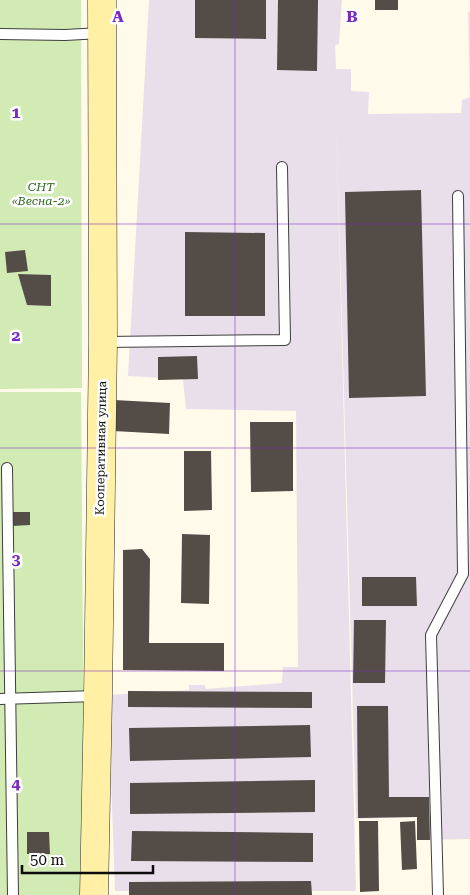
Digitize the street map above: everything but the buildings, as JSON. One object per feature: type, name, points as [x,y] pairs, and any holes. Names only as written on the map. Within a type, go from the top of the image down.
[{"type":"main road","name":"Кооперативная улица","points":[[97,884],[103,342],[102,0]]},
{"type":"lane","points":[[0,34],[65,35],[102,33]]},
{"type":"lane","points":[[103,342],[286,340],[282,167]]},
{"type":"lane","points":[[438,895],[432,635],[463,574],[458,196]]},
{"type":"lane","points":[[7,468],[12,698],[13,895]]},
{"type":"lane","points":[[0,699],[98,696]]},
{"type":"shaded area","points":[[149,0],[342,0],[339,44],[335,45],[336,69],[351,69],[351,91],[369,92],[368,114],[461,113],[462,100],[470,97],[470,839],[417,840],[417,817],[356,819],[336,112],[356,891],[115,891],[108,695],[189,690],[189,685],[205,685],[206,689],[282,683],[283,667],[298,667],[296,411],[186,409],[183,379],[128,376]]},
{"type":"shaded area","points":[[468,12],[470,12],[470,97]]},
{"type":"green space","name":"СНТ «Весна-2»","points":[[0,0],[81,0],[82,388],[0,389]]},
{"type":"green space","points":[[0,392],[81,392],[85,895],[0,895]]}]
